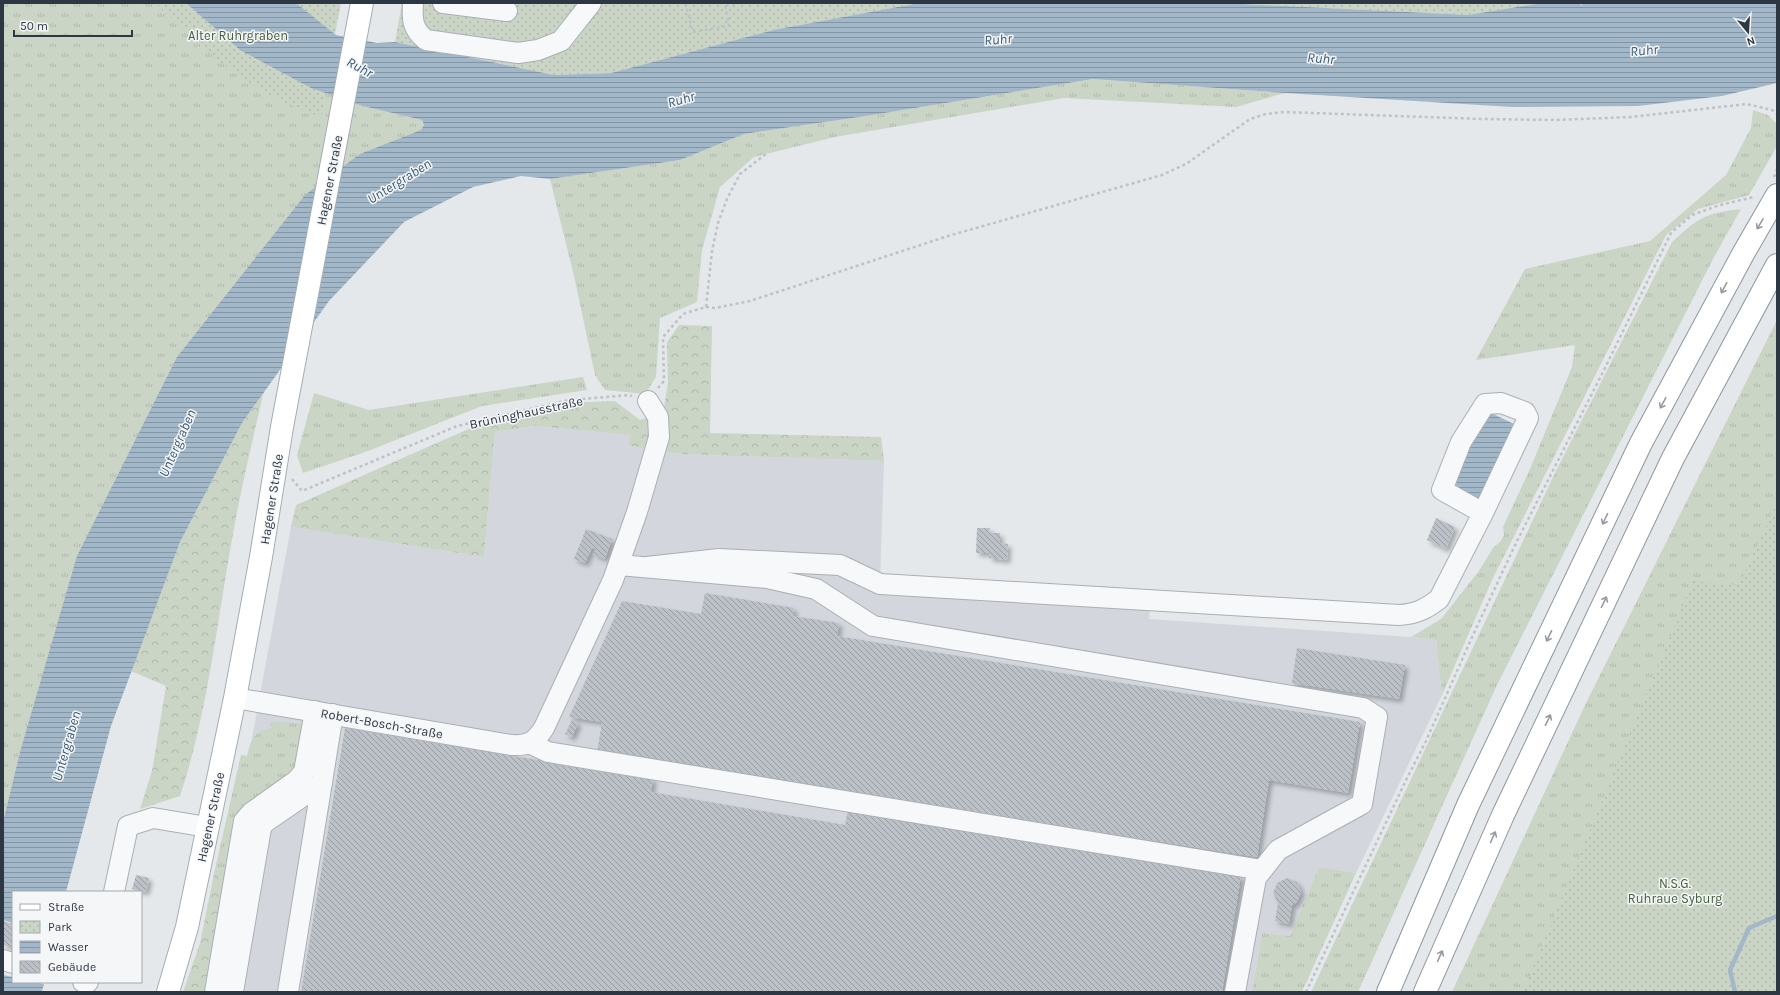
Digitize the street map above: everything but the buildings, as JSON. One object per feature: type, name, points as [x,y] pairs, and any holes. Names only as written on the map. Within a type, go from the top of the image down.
[{"type":"main road","name":"Hagener Straße","points":[[168,992],[187,927],[235,698],[282,427],[360,10]]},
{"type":"main road","points":[[1388,992],[1468,805],[1641,443],[1742,254],[1769,195]]},
{"type":"main road","points":[[1425,992],[1503,815],[1673,458],[1777,265]]},
{"type":"street","points":[[413,3],[412,18],[418,34],[426,40],[518,53],[538,50],[561,41],[591,3]]},
{"type":"street","points":[[443,3],[507,11]]},
{"type":"street","points":[[529,743],[537,738],[544,728],[619,565],[637,512],[659,437],[658,417],[648,401]]},
{"type":"street","points":[[647,567],[719,558],[840,564],[880,584],[1391,614],[1413,614],[1427,608],[1439,599],[1483,513],[1528,418],[1525,412],[1501,404],[1485,404],[1461,442],[1442,490],[1483,513]]},
{"type":"street","points":[[619,565],[767,578],[816,589],[873,626],[1363,708],[1377,717],[1362,804],[1278,850],[1256,878],[1235,992]]},
{"type":"street","name":"Robert-Bosch-Straße","points":[[235,698],[511,745],[522,745],[529,743]]},
{"type":"street","points":[[288,992],[322,783],[324,713]]},
{"type":"street","points":[[215,992],[244,821],[252,813],[296,781],[304,772],[324,713]]},
{"type":"street","points":[[529,743],[548,752],[1262,870]]},
{"type":"street","points":[[233,992],[260,828],[264,823],[322,783]]},
{"type":"street","points":[[114,891],[128,826],[152,818],[208,827]]},
{"type":"path","points":[[685,3],[693,32],[730,26],[725,5],[739,3]]},
{"type":"path","points":[[1581,3],[1582,8]]},
{"type":"path","points":[[648,401],[664,381],[663,337],[683,314],[706,308],[715,308],[750,301],[948,236],[1162,175],[1186,164],[1250,119],[1266,114],[1284,112],[1555,120],[1632,117],[1747,104],[1772,110],[1777,114]]},
{"type":"path","points":[[706,308],[712,251],[718,224],[725,205],[740,174],[766,154]]},
{"type":"path","points":[[1306,992],[1406,778],[1426,741],[1512,550],[1603,372],[1671,233],[1692,215],[1720,205],[1769,195]]},
{"type":"path","name":"Brüninghausstraße","points":[[274,475],[290,477],[302,492],[457,426],[569,400],[629,395],[648,401]]},
{"type":"shaded area","points":[[534,426],[631,435],[629,446],[680,454],[884,461],[880,584],[1151,601],[1149,619],[1436,640],[1442,695],[1356,873],[1319,867],[1290,936],[1262,933],[1252,992],[205,992],[291,527],[484,557],[495,432]]},
{"type":"green space","points":[[3,3],[186,3],[363,106],[422,120],[424,125],[20,752],[3,822]]},
{"type":"green space","name":"Alter Ruhrgraben","points":[[155,3],[251,3],[333,55],[321,117],[282,101],[246,80],[205,49]]},
{"type":"green space","name":"Alter Ruhrgraben","points":[[252,3],[341,3],[331,54]]},
{"type":"green space","points":[[402,3],[919,3],[773,30],[611,73],[554,75],[395,42]]},
{"type":"green space","points":[[1223,3],[1542,3],[1468,15]]},
{"type":"green space","points":[[1093,79],[1285,93],[1236,107],[1064,98],[835,137],[754,157],[720,187],[702,250],[697,302],[660,318],[656,377],[645,394],[605,390],[595,375],[575,280],[550,179],[680,160],[744,134],[866,116]]},
{"type":"green space","points":[[1753,110],[1768,115],[1777,124],[1777,146],[1749,195],[1698,209],[1666,235],[1492,580],[1442,695],[1436,640],[1411,637],[1441,619],[1479,571],[1493,548],[1500,542],[1504,535],[1503,527],[1530,469],[1572,367],[1575,345],[1476,360],[1525,269],[1650,241],[1726,175],[1751,128]]},
{"type":"green space","points":[[1741,209],[1713,259],[1497,685],[1358,992],[1311,992],[1554,475],[1672,242],[1689,227],[1703,218],[1719,212]]},
{"type":"green space","name":"N.S.G. Ruhraue Syburg","points":[[1777,320],[1777,992],[1452,992],[1586,703]]},
{"type":"green space","points":[[679,325],[712,326],[710,433],[881,437],[884,461],[680,454],[629,446],[630,435],[534,426],[495,432],[484,557],[291,527],[296,505],[473,427],[564,403],[615,401],[640,420],[663,413],[668,383],[667,342]]},
{"type":"green space","points":[[583,377],[587,390],[482,406],[368,451],[303,473],[297,455],[314,393],[369,410]]},
{"type":"green space","points":[[263,394],[240,499],[205,699],[190,764],[180,796],[140,809],[152,771],[166,686],[131,671],[180,542],[242,423]]},
{"type":"green space","name":"N.S.G. Ruhraue Syburg","points":[[1777,503],[1777,992],[1523,992],[1693,581],[1739,585]]},
{"type":"green space","points":[[271,722],[304,724],[300,765],[228,870],[215,869],[241,755],[247,756],[251,741],[261,731],[272,728]]},
{"type":"green space","points":[[1319,867],[1356,873],[1302,992],[1252,992],[1262,933],[1290,936]]},
{"type":"green space","points":[[215,869],[228,870],[205,992],[183,992],[200,943]]},
{"type":"water","points":[[186,3],[296,3],[336,35],[377,43],[395,42],[554,75],[611,73],[773,30],[919,3],[1223,3],[1468,15],[1542,3],[1777,3],[1777,83],[1722,96],[1638,106],[1512,107],[1093,79],[866,116],[744,134],[680,160],[550,179],[521,176],[473,187],[404,222],[329,301],[242,423],[180,542],[111,726],[66,891],[12,891],[12,923],[3,920],[3,822],[20,752],[77,556],[177,357],[305,195],[360,154],[421,130],[424,125],[422,120],[363,106],[311,88],[240,50]]},
{"type":"water","points":[[1487,411],[1514,424],[1478,501],[1450,487]]},
{"type":"water","points":[[3,975],[12,977],[12,983],[44,984],[42,991],[44,992],[3,992]]},
{"type":"waterway","points":[[1735,992],[1730,970],[1749,928],[1777,916]]},
{"type":"water label","name":"Ruhr","points":[[998,39]]},
{"type":"water label","name":"Ruhr","points":[[1644,50]]},
{"type":"water label","name":"Ruhr","points":[[1321,58]]},
{"type":"water label","name":"Ruhr","points":[[360,67]]},
{"type":"water label","name":"Ruhr","points":[[681,99]]},
{"type":"water label","name":"Untergraben","points":[[399,181]]},
{"type":"water label","name":"Untergraben","points":[[177,443]]},
{"type":"water label","name":"Untergraben","points":[[66,746]]}]
